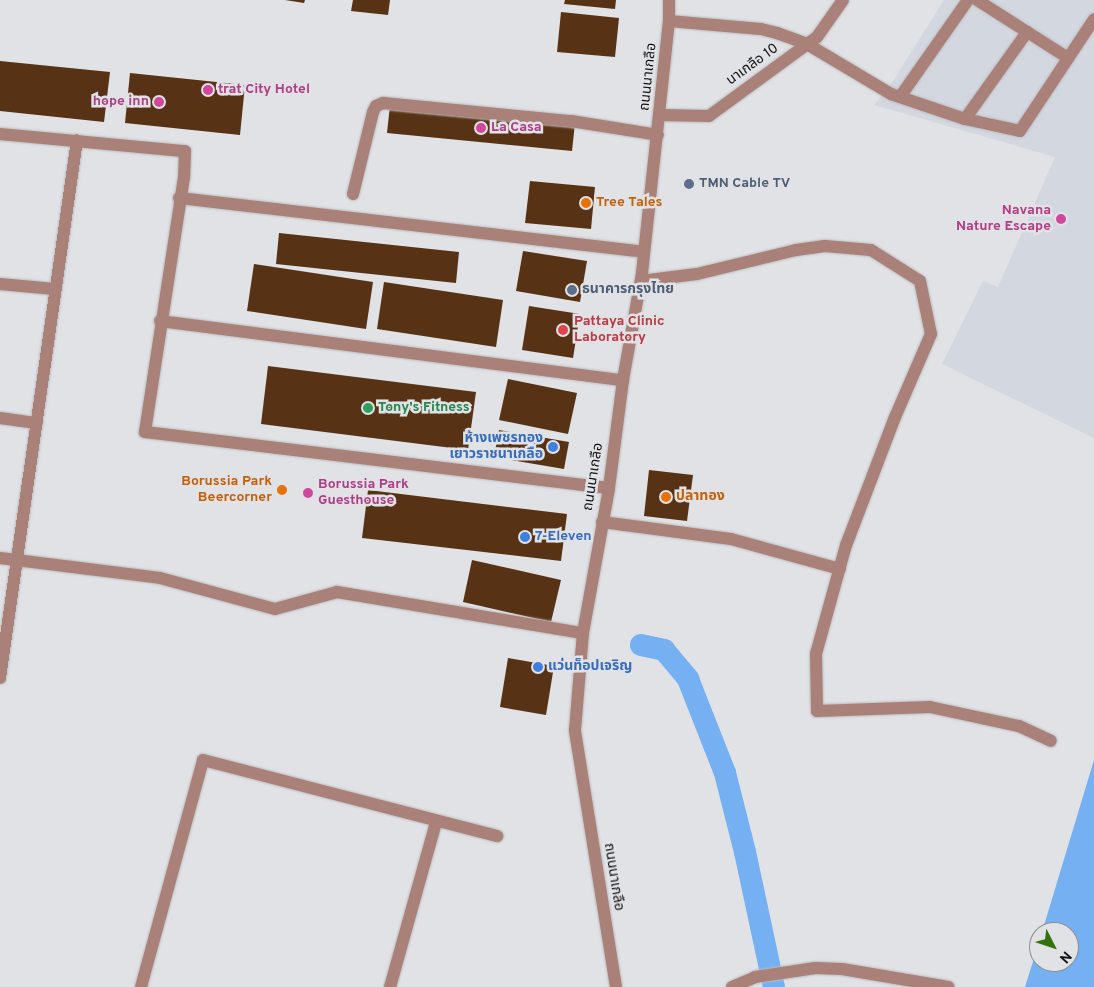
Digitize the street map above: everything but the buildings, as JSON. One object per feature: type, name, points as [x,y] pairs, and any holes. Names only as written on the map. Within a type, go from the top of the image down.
[{"type":"street","name":"ถนนนาเกลือ","points":[[616,987],[574,730],[583,633],[609,488],[623,380],[641,282],[660,115],[669,22],[669,0]]},
{"type":"street","name":"นาเกลือ 10","points":[[660,115],[709,116],[817,38],[843,0]]},
{"type":"street","points":[[900,97],[968,0]]},
{"type":"street","points":[[977,0],[1068,58]]},
{"type":"street","points":[[669,22],[760,29],[807,44],[891,94],[965,119],[1020,131],[1094,19]]},
{"type":"street","points":[[965,119],[1028,32]]},
{"type":"street","points":[[353,194],[373,112],[376,106],[383,103],[571,121],[658,135]]},
{"type":"street","points":[[0,134],[185,151],[184,177],[160,321],[145,432],[609,488]]},
{"type":"street","points":[[0,678],[77,140]]},
{"type":"street","points":[[179,198],[644,252]]},
{"type":"street","points":[[641,282],[697,274],[796,250],[825,246],[871,250],[920,281],[931,334],[894,417],[846,545],[816,654],[817,711],[930,707],[1019,726],[1051,741]]},
{"type":"street","points":[[0,284],[55,289]]},
{"type":"street","points":[[160,321],[623,380]]},
{"type":"street","points":[[0,418],[37,423]]},
{"type":"street","points":[[602,522],[731,539],[840,569]]},
{"type":"street","points":[[0,558],[160,578],[275,608],[337,592],[583,633]]},
{"type":"street","points":[[141,987],[203,760],[436,822],[497,836]]},
{"type":"street","points":[[390,987],[436,822]]},
{"type":"street","points":[[732,987],[756,977],[815,968],[842,969],[948,987]]},
{"type":"shaded area","name":"Navana Nature Escape","points":[[944,0],[1094,0],[1094,438],[942,364],[983,281],[998,287],[1055,157],[874,105],[893,81]]},
{"type":"water","points":[[1094,760],[1094,987],[1025,987],[1030,972],[1079,972],[1079,922],[1045,922]]},
{"type":"waterway","points":[[641,645],[664,650],[688,679],[725,773],[745,852],[774,987]]},
{"type":"place","name":"trat City Hotel","points":[[208,90]]},
{"type":"place","name":"hope inn","points":[[159,102]]},
{"type":"place","name":"La Casa","points":[[481,128]]},
{"type":"place","name":"TMN Cable TV","points":[[689,184]]},
{"type":"place","name":"Tree Tales","points":[[586,203]]},
{"type":"place","name":"Navana Nature Escape","points":[[1061,219]]},
{"type":"place","name":"ธนาคารกรุงไทย","points":[[572,290]]},
{"type":"place","name":"Pattaya Clinic Laboratory","points":[[563,330]]},
{"type":"place","name":"Tony's Fitness","points":[[368,408]]},
{"type":"place","name":"ห้างเพชรทอง เยาวราชนาเกลือ","points":[[553,447]]},
{"type":"place","name":"Borussia Park Beercorner","points":[[282,490]]},
{"type":"place","name":"Borussia Park Guesthouse","points":[[308,493]]},
{"type":"place","name":"ปลาทอง","points":[[666,497]]},
{"type":"place","name":"7-Eleven","points":[[525,537]]},
{"type":"place","name":"แว่นท็อปเจริญ","points":[[538,667]]}]
